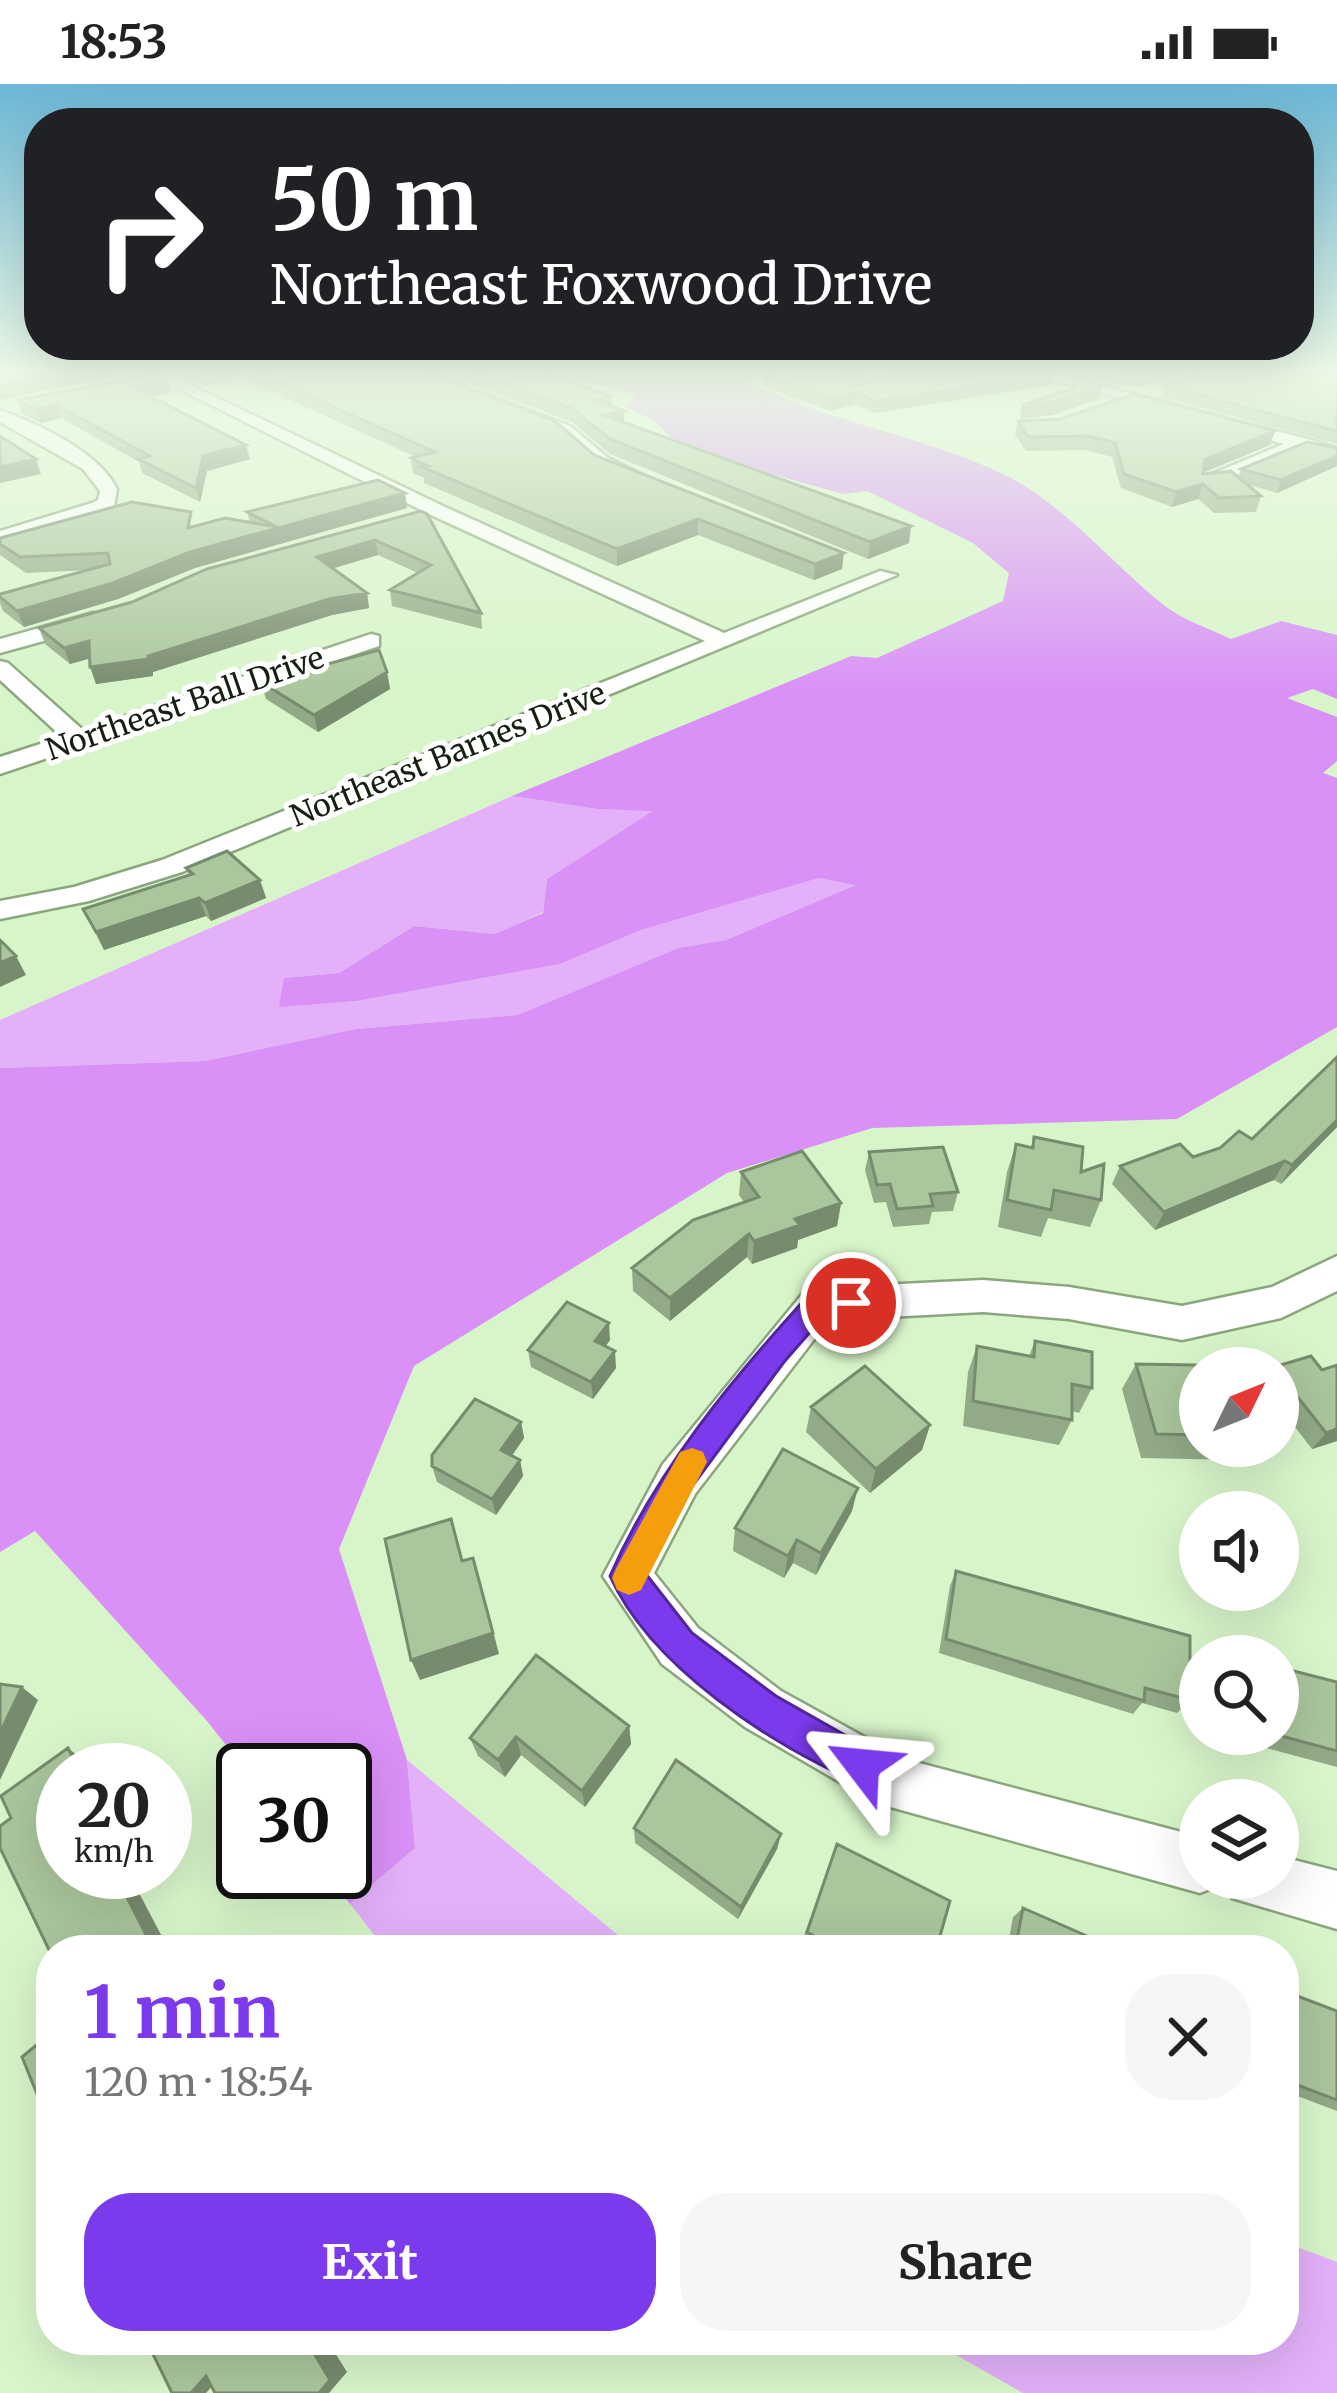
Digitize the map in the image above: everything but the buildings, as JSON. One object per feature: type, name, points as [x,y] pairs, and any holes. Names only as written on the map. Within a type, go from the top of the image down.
[{"type":"street","points":[[0,538],[107,502],[105,481]]},
{"type":"street","points":[[378,481],[725,642]]},
{"type":"street","points":[[648,481],[670,490]]},
{"type":"street","points":[[395,523],[438,511]]},
{"type":"street","name":"Northeast Barnes Drive","points":[[0,910],[79,895],[172,866],[725,642],[876,571]]},
{"type":"street","points":[[0,646],[111,614]]},
{"type":"street","name":"Northeast Ball Drive","points":[[0,766],[370,641]]},
{"type":"street","points":[[0,668],[80,740]]},
{"type":"street","points":[[1179,1859],[895,1784],[763,1709],[680,1646],[627,1576],[679,1479],[818,1304],[983,1296],[1069,1304],[1182,1323],[1281,1302],[1337,1272]]},
{"type":"street","points":[[1299,1890],[1337,1900]]},
{"type":"shaded area","points":[[795,481],[1015,481],[1069,519],[1180,616],[1231,639],[1281,621],[1337,635],[1337,699],[1313,689],[1287,698],[1337,717],[1337,761],[1323,773],[1337,778],[1337,1027],[1177,1119],[872,1128],[727,1173],[414,1366],[339,1549],[407,1760],[415,1848],[372,1885],[372,1743],[225,1743],[35,1531],[0,1552],[0,1068],[205,1061],[356,1029],[518,1015],[678,948],[726,940],[856,885],[819,878],[641,930],[560,964],[357,1001],[279,1007],[284,978],[339,973],[414,926],[495,934],[543,913],[547,879],[653,811],[597,809],[512,796],[851,656],[877,658],[1003,601],[1009,573],[973,543],[867,491],[843,494]]},
{"type":"shaded area","points":[[512,796],[597,809],[655,810],[547,879],[543,912],[496,934],[414,926],[339,973],[284,978],[280,1006],[357,1001],[560,964],[641,930],[819,878],[859,884],[726,940],[678,948],[519,1015],[356,1029],[205,1061],[0,1068],[0,1020]]},
{"type":"shaded area","points":[[407,1760],[618,1935],[374,1935],[350,1904],[372,1899],[372,1885],[415,1848]]},
{"type":"shaded area","points":[[1299,2248],[1337,2262],[1337,2393],[1023,2393],[956,2355],[1299,2355]]},
{"type":"slow traffic","points":[[629,1578],[692,1462]]},
{"type":"route","points":[[851,1303],[818,1304],[774,1354],[679,1479],[627,1576],[680,1646],[763,1709],[862,1765]]}]
